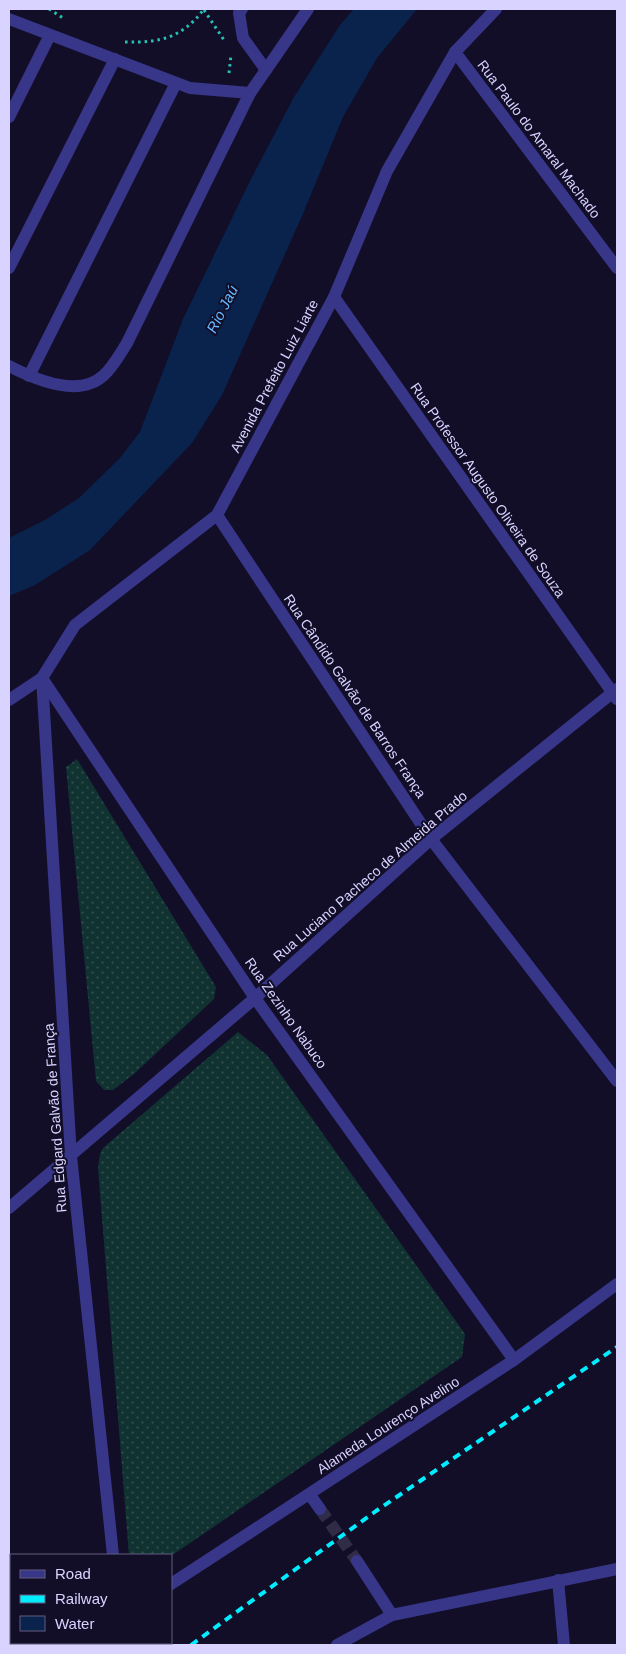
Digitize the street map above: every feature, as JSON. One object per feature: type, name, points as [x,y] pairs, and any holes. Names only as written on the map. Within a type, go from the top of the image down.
[{"type":"street","points":[[242,9],[239,13],[244,38],[266,70]]},
{"type":"street","points":[[9,366],[29,376],[65,386],[90,384],[104,376],[127,343],[250,93],[308,9]]},
{"type":"street","name":"Avenida Prefeito Luiz Liarte","points":[[9,700],[42,678],[75,625],[217,515],[334,296],[387,171],[454,52],[496,9]]},
{"type":"street","points":[[9,19],[190,88],[250,93]]},
{"type":"street","points":[[9,117],[50,35]]},
{"type":"street","name":"Rua Paulo do Amaral Machado","points":[[454,52],[617,268]]},
{"type":"street","points":[[9,268],[115,60]]},
{"type":"street","points":[[29,376],[176,83]]},
{"type":"street","name":"Rua Professor Augusto Oliveira de Souza","points":[[334,296],[616,694]]},
{"type":"street","name":"Rua Cândido Galvão de Barros França","points":[[217,515],[431,839],[617,1081]]},
{"type":"street","name":"Rua Zezinho Nabuco","points":[[42,678],[255,998],[514,1360]]},
{"type":"street","name":"Rua Edgard Galvão de França","points":[[42,678],[71,1156],[113,1554]]},
{"type":"street","name":"Rua Luciano Pacheco de Almeida Prado","points":[[9,1208],[255,998],[431,839],[616,694]]},
{"type":"street","name":"Alameda Lourenço Avelino","points":[[172,1583],[514,1360],[617,1284]]},
{"type":"street","points":[[310,1494],[320,1509]]},
{"type":"street","points":[[357,1561],[392,1615]]},
{"type":"street","points":[[337,1645],[357,1640],[392,1615],[617,1569]]},
{"type":"street","points":[[558,1580],[564,1645]]},
{"type":"path","points":[[50,9],[71,22]]},
{"type":"path","points":[[121,42],[152,43],[180,33],[204,9],[225,41]]},
{"type":"path","points":[[217,89],[228,75],[232,58],[228,50]]},
{"type":"green space","points":[[77,759],[216,987],[214,999],[134,1074],[113,1090],[104,1090],[96,1081],[66,767]]},
{"type":"green space","points":[[238,1032],[267,1055],[465,1334],[462,1357],[172,1555],[129,1554],[98,1168],[103,1148]]},
{"type":"water","name":"Rio Jaú","points":[[354,9],[417,9],[377,58],[343,117],[302,216],[222,395],[192,443],[90,550],[35,585],[9,596],[9,538],[45,520],[79,498],[120,458],[140,432],[183,319],[251,179],[294,97],[340,25]]},
{"type":"tunnel","points":[[320,1509],[357,1561]]},
{"type":"railway","points":[[191,1645],[376,1511],[617,1347]]}]
